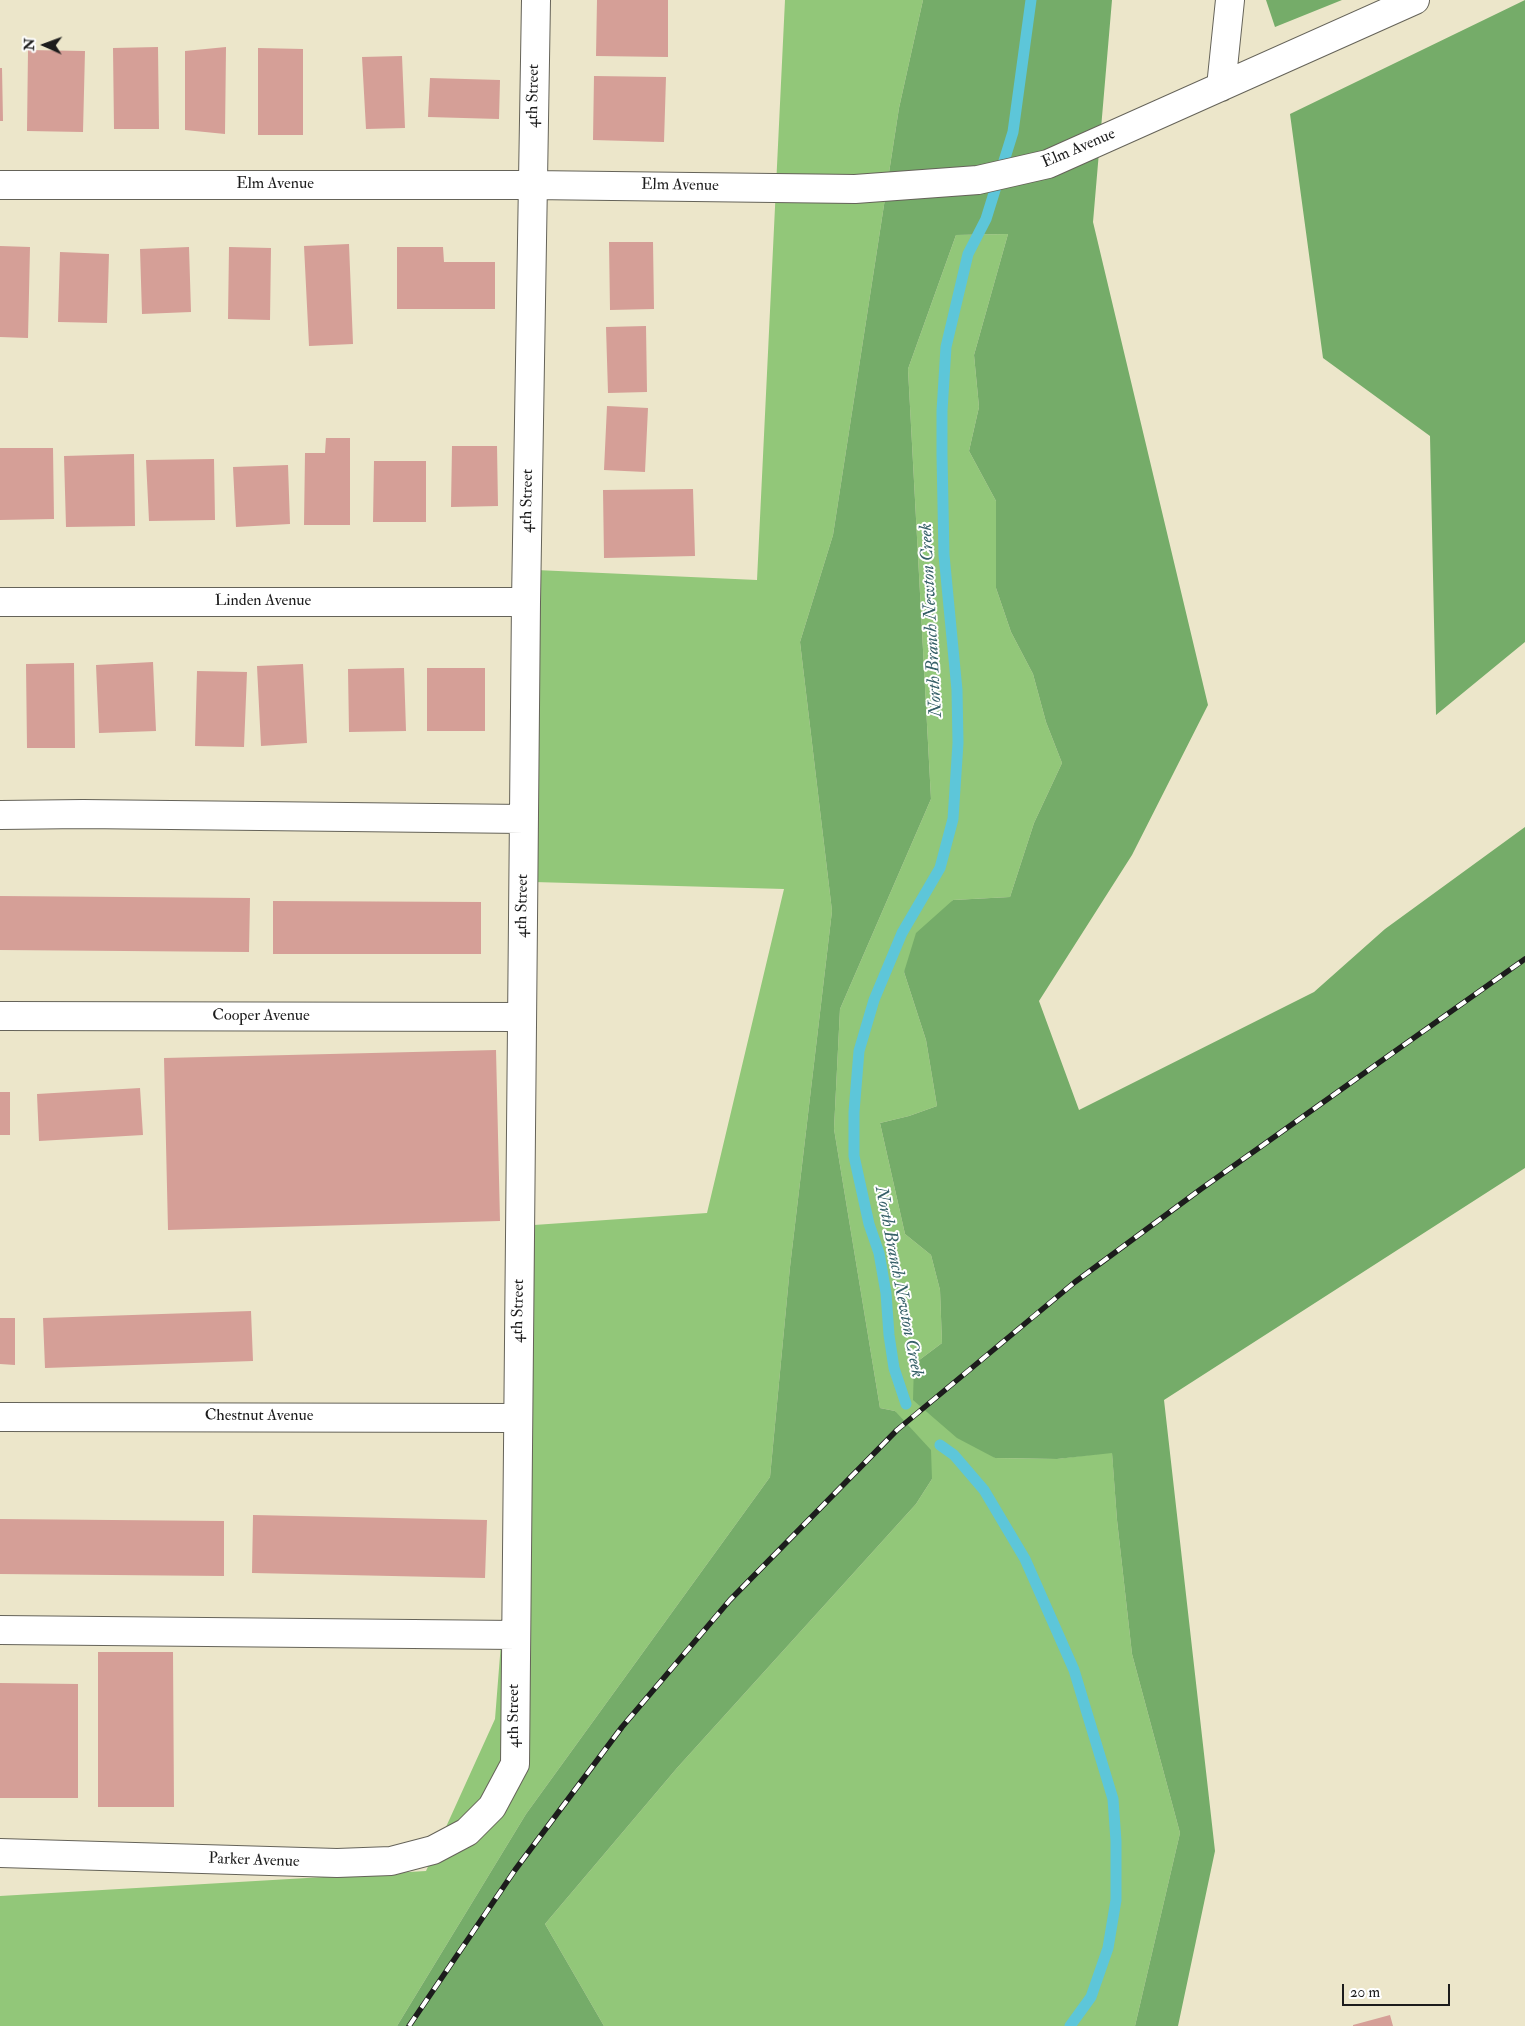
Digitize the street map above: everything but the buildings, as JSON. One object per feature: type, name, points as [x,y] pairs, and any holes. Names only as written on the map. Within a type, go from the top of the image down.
[{"type":"street","name":"4th Street","points":[[492,1807],[515,1764],[526,602],[536,0]]},
{"type":"street","points":[[1221,87],[1230,0]]},
{"type":"street","name":"Elm Avenue","points":[[0,185],[532,185],[855,188],[978,180],[1048,164],[1415,0]]},
{"type":"street","name":"Linden Avenue","points":[[0,602],[526,602]]},
{"type":"street","points":[[0,815],[82,814],[524,819]]},
{"type":"street","name":"Cooper Avenue","points":[[0,1016],[522,1017]]},
{"type":"street","name":"Chestnut Avenue","points":[[0,1417],[518,1418]]},
{"type":"street","points":[[0,1630],[516,1636]]},
{"type":"street","name":"Parker Avenue","points":[[0,1853],[337,1863],[391,1861],[433,1850],[467,1832],[492,1807]]},
{"type":"green space","points":[[785,0],[923,0],[899,108],[833,535],[800,642],[832,911],[790,1267],[770,1477],[526,1814],[397,2026],[0,2026],[0,1896],[426,1871],[495,1719],[534,1225],[707,1213],[784,889],[534,882],[536,570],[757,580]]},
{"type":"green space","points":[[923,0],[1112,0],[1093,222],[1208,705],[1132,855],[1039,1001],[1079,1110],[1314,992],[1385,929],[1525,827],[1525,1168],[1164,1400],[1215,1851],[1178,2026],[1135,2026],[1180,1833],[1132,1654],[1117,1520],[1112,1453],[1057,1459],[995,1458],[957,1438],[913,1400],[914,1364],[942,1343],[940,1290],[931,1255],[905,1234],[880,1123],[909,1116],[937,1106],[926,1040],[904,972],[916,933],[953,900],[1010,897],[1034,823],[1062,763],[1046,722],[1033,674],[1011,632],[996,588],[996,501],[969,451],[979,407],[974,355],[1008,234],[956,235],[908,369],[931,799],[840,1009],[834,1129],[880,1408],[895,1411],[931,1450],[932,1479],[916,1504],[677,1768],[545,1924],[604,2026],[397,2026],[526,1814],[770,1477],[790,1267],[832,911],[800,642],[833,535],[899,108]]},
{"type":"green space","points":[[1266,0],[1342,0],[1275,27]]},
{"type":"green space","points":[[1525,0],[1525,642],[1436,715],[1430,436],[1323,358],[1290,114]]},
{"type":"green space","points":[[1008,234],[974,355],[979,407],[969,451],[996,501],[996,588],[1011,632],[1033,674],[1046,722],[1062,763],[1034,823],[1010,897],[953,900],[904,972],[926,1040],[937,1106],[909,1116],[880,1123],[905,1234],[931,1255],[940,1290],[942,1343],[914,1364],[995,1458],[1057,1459],[1112,1452],[1117,1520],[1132,1654],[1180,1833],[1135,2026],[604,2026],[545,1924],[677,1768],[916,1504],[932,1479],[895,1411],[880,1408],[834,1129],[840,1009],[931,799],[908,369],[956,235]]},
{"type":"waterway","name":"North Branch Newton Creek","points":[[906,1404],[894,1368],[886,1293],[879,1253],[869,1224],[854,1156],[854,1112],[859,1051],[874,1000],[902,933],[940,868],[953,819],[958,743],[957,690],[944,555],[942,411],[946,347],[968,254],[986,219],[1013,132],[1031,0]]},
{"type":"waterway","name":"North Branch Newton Creek","points":[[940,1445],[954,1455],[984,1490],[1025,1559],[1074,1670],[1113,1799],[1116,1841],[1116,1900],[1108,1948],[1091,1997],[1070,2026]]},
{"type":"railway","points":[[409,2026],[515,1870],[622,1727],[730,1600],[897,1430],[1075,1282],[1201,1189],[1525,959]]}]
